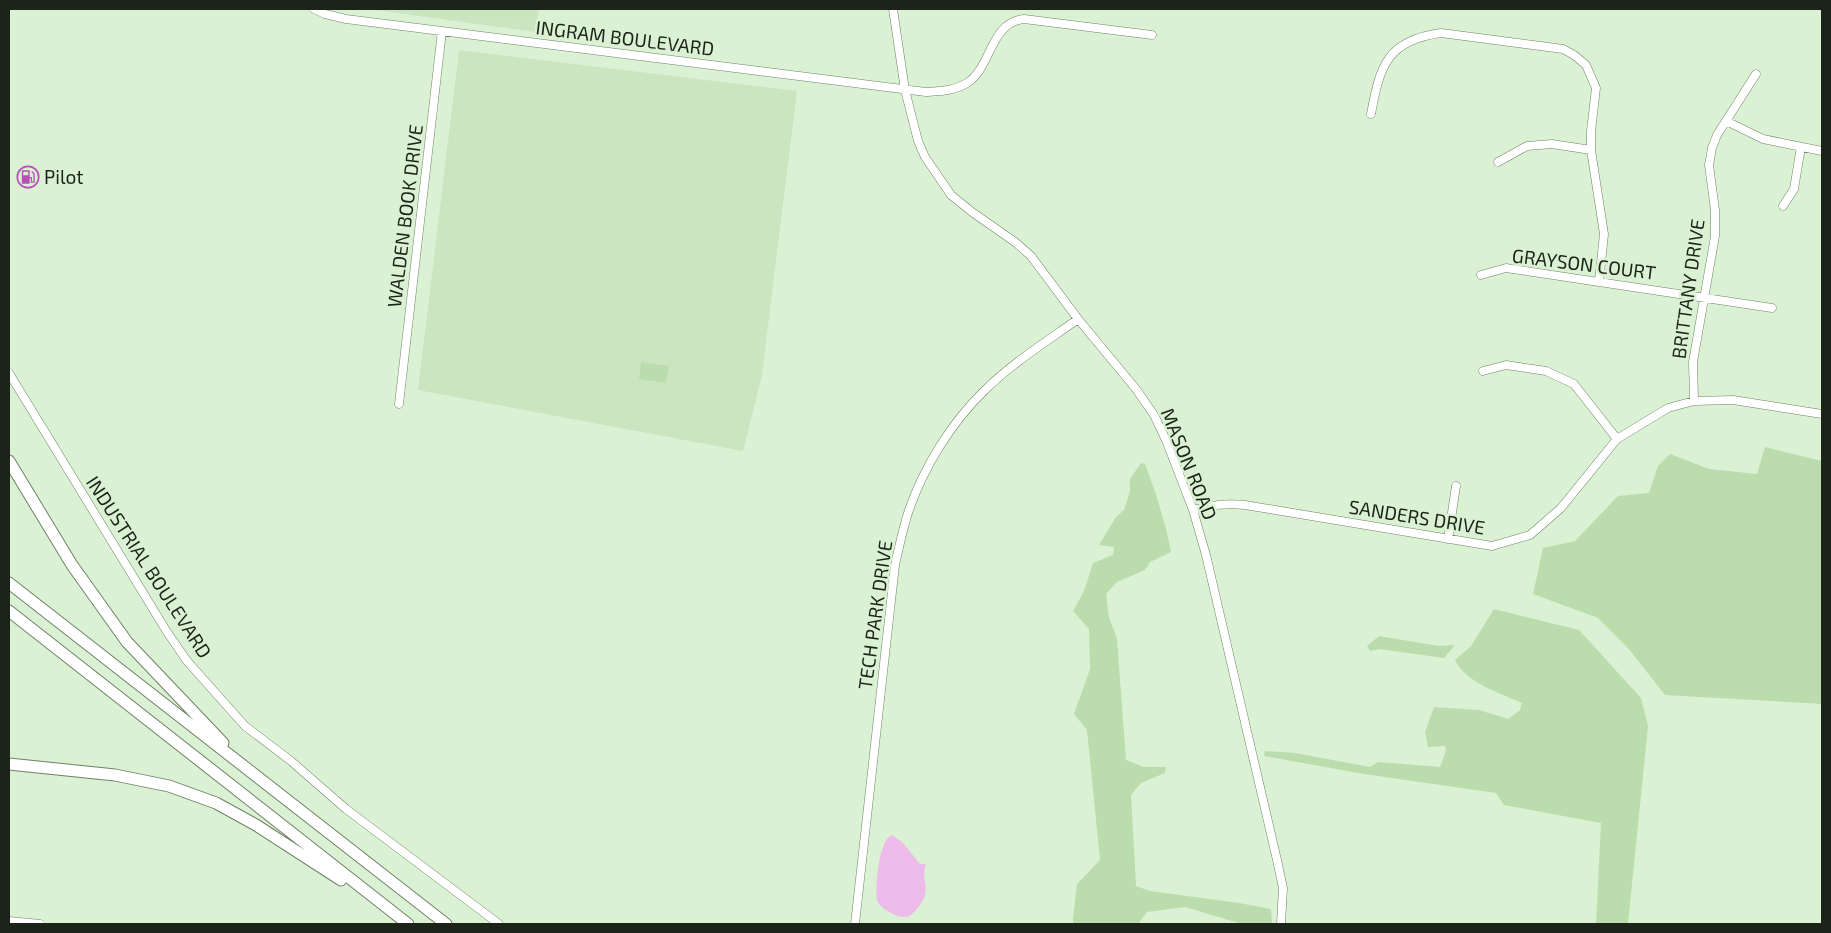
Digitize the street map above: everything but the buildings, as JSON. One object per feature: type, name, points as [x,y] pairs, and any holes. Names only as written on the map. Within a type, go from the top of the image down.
[{"type":"highway","points":[[9,461],[72,565],[126,642],[252,774]]},
{"type":"highway","points":[[9,583],[446,924]]},
{"type":"highway","points":[[9,611],[408,924]]},
{"type":"highway","points":[[9,764],[115,774],[169,786],[216,803],[256,826],[398,916]]},
{"type":"street","name":"INGRAM BOULEVARD","points":[[314,9],[346,19],[926,92],[957,88],[969,82],[982,66],[999,32],[1016,19],[1152,35]]},
{"type":"street","name":"MASON ROAD","points":[[893,9],[905,90],[918,141],[938,178],[952,195],[972,212],[1015,242],[1031,256],[1078,319],[1136,389],[1154,415],[1193,510],[1206,555],[1278,860],[1282,888],[1281,924]]},
{"type":"street","name":"WALDEN BOOK DRIVE","points":[[399,404],[442,31]]},
{"type":"street","points":[[1371,114],[1377,80],[1383,66],[1399,48],[1423,36],[1441,33],[1563,49],[1574,55],[1586,66],[1596,88],[1591,131],[1591,150],[1604,234],[1599,282]]},
{"type":"street","name":"BRITTANY DRIVE","points":[[1694,401],[1694,362],[1716,222],[1709,166],[1712,148],[1716,135],[1756,74]]},
{"type":"street","points":[[1726,122],[1763,139],[1801,148],[1822,150]]},
{"type":"street","points":[[1498,162],[1527,146],[1552,144],[1591,150]]},
{"type":"street","points":[[1784,206],[1794,189],[1801,148]]},
{"type":"street","name":"GRAYSON COURT","points":[[1481,275],[1506,268],[1772,308]]},
{"type":"street","name":"TECH PARK DRIVE","points":[[855,924],[895,565],[909,511],[936,455],[950,431],[968,408],[1004,373],[1078,319]]},
{"type":"street","points":[[1483,371],[1506,365],[1546,371],[1574,384],[1617,439]]},
{"type":"street","name":"INDUSTRIAL BOULEVARD","points":[[9,373],[167,632],[187,661],[244,726],[292,762],[346,810],[499,924]]},
{"type":"street","name":"SANDERS DRIVE","points":[[1193,510],[1227,503],[1245,505],[1492,546],[1530,535],[1561,508],[1617,439],[1668,408],[1694,401],[1733,400],[1822,414]]},
{"type":"street","points":[[1448,539],[1456,486]]},
{"type":"street","points":[[9,921],[40,924]]},
{"type":"shaded area","points":[[368,9],[539,9],[536,32]]},
{"type":"shaded area","points":[[459,50],[797,91],[762,375],[743,451],[418,390]]},
{"type":"shaded area","points":[[641,362],[669,366],[666,383],[639,379]]},
{"type":"shaded area","points":[[1765,447],[1822,461],[1822,704],[1665,695],[1628,648],[1598,618],[1533,594],[1543,548],[1575,541],[1618,496],[1649,493],[1658,466],[1670,454],[1709,469],[1757,474]]},
{"type":"shaded area","points":[[1141,463],[1145,464],[1153,486],[1171,552],[1150,562],[1145,570],[1117,582],[1106,594],[1109,617],[1117,639],[1126,760],[1144,767],[1166,767],[1165,773],[1141,783],[1131,795],[1136,886],[1150,891],[1271,909],[1272,924],[1242,924],[1185,907],[1147,912],[1138,924],[1073,924],[1077,884],[1100,860],[1087,730],[1074,714],[1090,669],[1089,629],[1073,611],[1084,591],[1093,563],[1113,555],[1114,547],[1099,545],[1116,517],[1124,510],[1130,491],[1130,479]]},
{"type":"shaded area","points":[[1494,609],[1579,630],[1641,698],[1648,726],[1628,924],[1596,924],[1601,823],[1504,805],[1496,793],[1364,774],[1264,756],[1265,751],[1295,753],[1370,767],[1378,762],[1440,767],[1446,751],[1445,746],[1428,747],[1425,732],[1434,707],[1479,710],[1508,719],[1520,710],[1522,703],[1475,681],[1460,668],[1455,660],[1471,646]]},
{"type":"shaded area","points":[[1379,636],[1439,646],[1455,645],[1444,658],[1379,649],[1370,651],[1367,646]]},
{"type":"shaded area","points":[[892,835],[902,842],[920,864],[925,864],[926,866],[924,870],[925,897],[914,912],[905,917],[891,913],[882,907],[877,900],[877,875],[881,854],[888,838]]},
{"type":"place","name":"Pilot","points":[[28,177]]}]
